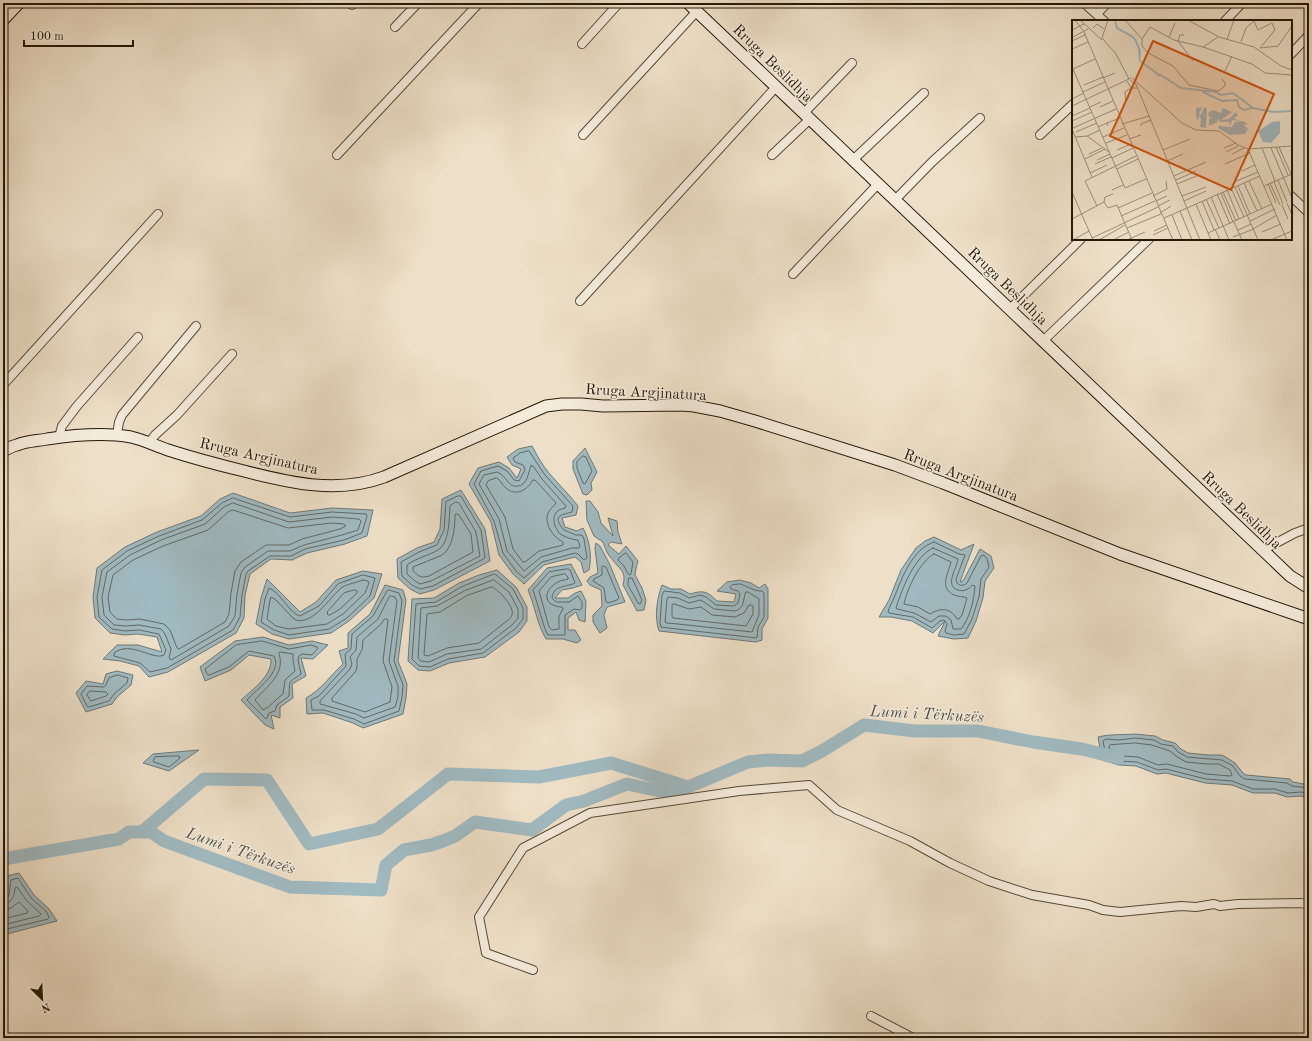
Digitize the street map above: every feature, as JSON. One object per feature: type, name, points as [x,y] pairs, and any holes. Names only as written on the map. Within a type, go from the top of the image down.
[{"type":"street","points":[[4,16],[19,3]]},
{"type":"street","points":[[395,27],[418,3]]},
{"type":"street","points":[[337,155],[479,3]]},
{"type":"street","points":[[582,44],[619,3]]},
{"type":"street","name":"Rruga Beslidhja","points":[[688,3],[1290,576],[1309,588]]},
{"type":"street","points":[[1084,3],[1103,20]]},
{"type":"street","points":[[1097,14],[1107,3]]},
{"type":"street","points":[[1226,20],[1242,3]]},
{"type":"street","points":[[583,135],[697,11]]},
{"type":"street","points":[[1292,53],[1309,35]]},
{"type":"street","points":[[772,155],[852,63]]},
{"type":"street","points":[[580,302],[776,87]]},
{"type":"street","points":[[853,160],[924,93]]},
{"type":"street","points":[[1040,135],[1072,105]]},
{"type":"street","points":[[895,200],[932,162],[980,118]]},
{"type":"street","points":[[792,274],[878,184]]},
{"type":"street","points":[[1292,197],[1307,208]]},
{"type":"street","points":[[3,385],[158,214]]},
{"type":"street","points":[[1010,309],[1080,240]]},
{"type":"street","points":[[1043,341],[1148,240]]},
{"type":"street","points":[[117,435],[119,422],[122,415],[196,326]]},
{"type":"street","points":[[59,438],[62,426],[138,337]]},
{"type":"street","points":[[149,443],[155,435],[177,415],[232,354]]},
{"type":"street","name":"Rruga Argjinatura","points":[[17,444],[97,434],[117,435],[133,438],[225,466],[301,484],[330,486],[353,485],[370,482],[384,477],[546,406],[569,404],[603,406],[694,406],[720,411],[755,421],[895,465],[1120,554],[1309,619]]},
{"type":"street","points":[[3,442],[17,444]]},
{"type":"street","points":[[3,451],[17,444]]},
{"type":"street","points":[[1263,550],[1295,533],[1309,528]]},
{"type":"street","points":[[533,970],[486,953],[479,917],[523,848],[590,814],[739,791],[809,785],[837,810],[910,841],[950,863],[989,881],[1032,895],[1089,905],[1103,910],[1120,912],[1166,907],[1196,907],[1214,904],[1220,906],[1238,904],[1301,903],[1309,906]]},
{"type":"street","points":[[871,1016],[913,1038]]},
{"type":"water","points":[[532,446],[546,470],[578,506],[576,515],[562,518],[565,527],[577,531],[583,528],[589,543],[590,559],[589,570],[584,573],[581,562],[575,557],[544,565],[524,584],[513,574],[499,555],[491,522],[469,484],[478,468],[499,462],[509,468],[517,478],[521,469],[512,465],[507,457],[518,449]]},
{"type":"water","points":[[585,448],[597,472],[591,483],[592,490],[587,495],[583,494],[573,469],[573,461]]},
{"type":"water","points":[[461,490],[485,529],[490,561],[434,590],[420,594],[410,589],[398,578],[397,559],[417,548],[434,542],[440,529],[442,499]]},
{"type":"water","points":[[233,493],[290,513],[332,508],[373,510],[367,536],[345,544],[307,553],[292,560],[271,559],[250,574],[245,595],[244,618],[236,633],[168,672],[149,677],[139,666],[120,661],[103,659],[117,645],[138,645],[162,652],[157,637],[138,634],[125,635],[110,633],[95,618],[93,597],[97,568],[125,547],[157,532],[201,516],[220,499]]},
{"type":"water","points":[[586,501],[590,501],[598,512],[601,523],[613,536],[608,518],[617,521],[618,532],[622,544],[611,542],[608,545],[619,554],[626,546],[638,561],[635,575],[646,600],[644,610],[637,611],[623,585],[624,576],[622,570],[609,555],[603,542],[594,536],[587,520]]},
{"type":"water","points":[[934,537],[961,550],[974,544],[960,582],[963,581],[980,549],[991,556],[994,568],[985,581],[983,598],[976,621],[968,638],[954,639],[938,636],[945,621],[933,633],[912,621],[891,617],[879,617],[889,600],[901,570],[916,548],[925,541]]},
{"type":"water","points":[[596,543],[600,546],[610,565],[625,602],[607,607],[604,615],[607,628],[600,633],[593,622],[593,615],[602,606],[601,590],[590,585],[587,581],[590,577],[598,573],[595,548]]},
{"type":"water","points":[[571,564],[582,585],[562,590],[555,598],[568,598],[581,591],[586,601],[585,622],[579,620],[576,612],[568,618],[568,630],[575,630],[581,640],[577,643],[563,639],[546,639],[540,627],[528,590],[547,568]]},
{"type":"water","points":[[497,570],[516,587],[527,607],[527,621],[519,632],[485,657],[449,663],[430,671],[418,670],[408,661],[412,599],[434,598],[459,583]]},
{"type":"water","points":[[363,571],[382,574],[374,598],[349,621],[331,633],[289,639],[272,634],[256,624],[261,598],[267,579],[300,612],[316,602],[336,580]]},
{"type":"water","points":[[740,580],[751,583],[759,588],[765,584],[768,589],[768,618],[762,629],[762,640],[756,642],[659,631],[657,626],[657,608],[662,585],[671,589],[681,589],[690,594],[705,592],[717,601],[734,602],[736,594],[717,591],[727,582]]},
{"type":"water","points":[[385,585],[403,590],[406,600],[398,661],[407,684],[403,714],[363,728],[323,713],[307,714],[306,698],[321,687],[343,664],[339,651],[348,648],[348,633],[370,614]]},
{"type":"water","points":[[263,637],[289,645],[312,641],[328,645],[313,659],[301,658],[306,676],[292,684],[293,698],[280,707],[280,718],[271,715],[274,729],[265,725],[241,700],[265,677],[271,659],[249,655],[231,670],[205,681],[200,667],[235,641]]},
{"type":"water","points":[[117,671],[133,675],[131,685],[117,697],[112,704],[86,712],[76,693],[86,681],[103,684],[106,674]]},
{"type":"water","points":[[1135,734],[1155,736],[1175,743],[1188,753],[1224,756],[1235,763],[1246,775],[1290,779],[1293,782],[1309,785],[1309,799],[1301,796],[1287,797],[1275,793],[1253,793],[1232,785],[1205,783],[1166,773],[1157,774],[1136,766],[1119,765],[1102,760],[1098,737]]},
{"type":"water","points":[[199,750],[169,771],[143,763],[153,754]]},
{"type":"water","points":[[19,873],[34,895],[49,909],[57,921],[3,935],[3,899],[5,898],[7,876]]},
{"type":"waterway","name":"Lumi i Tërkuzës","points":[[3,859],[119,839],[129,832],[151,832],[164,841],[290,887],[381,890],[386,865],[404,850],[443,841],[455,836],[475,822],[532,830],[566,805],[584,801],[627,784],[660,791],[674,790],[688,787],[748,762],[768,760],[802,761],[822,751],[864,725],[915,731],[978,731],[1033,742],[1082,749],[1118,758]]},
{"type":"waterway","points":[[142,832],[204,779],[267,780],[309,844],[378,829],[448,774],[539,777],[611,763],[685,786]]}]
